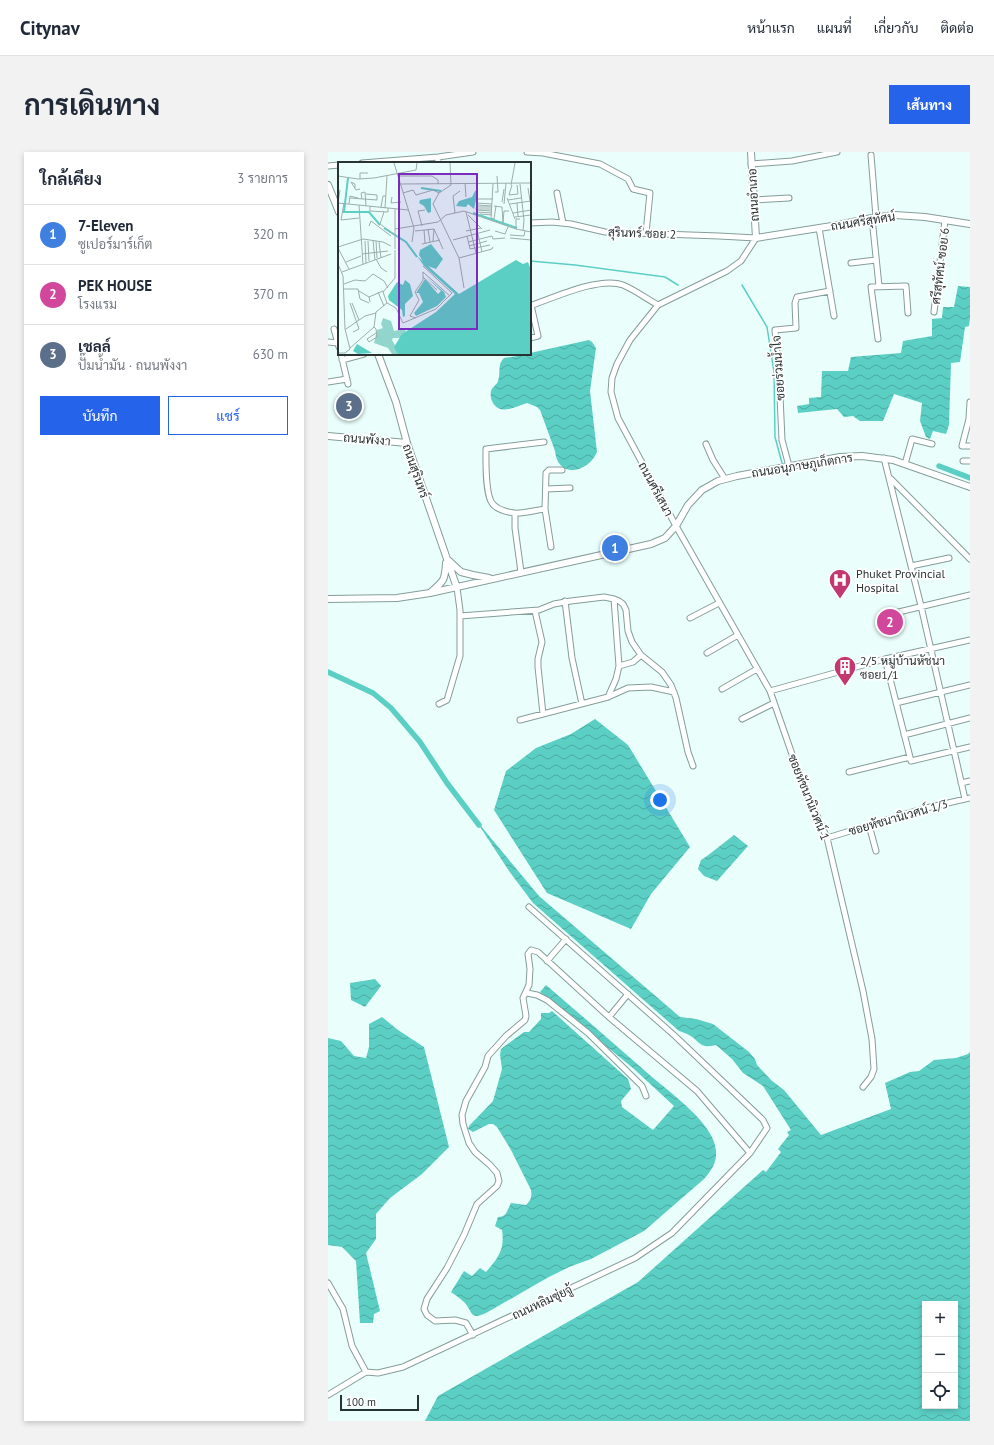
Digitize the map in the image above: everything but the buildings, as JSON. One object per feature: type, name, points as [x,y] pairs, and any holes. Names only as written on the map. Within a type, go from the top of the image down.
[{"type":"street","points":[[375,162],[438,157],[473,152]]},
{"type":"street","points":[[527,152],[559,154],[600,164],[628,179],[633,188],[650,193],[646,233]]},
{"type":"street","name":"ถนนอำเภอ","points":[[751,152],[756,238]]},
{"type":"street","points":[[751,164],[792,161],[837,152]]},
{"type":"street","points":[[871,155],[876,260],[879,286]]},
{"type":"street","points":[[438,157],[438,162]]},
{"type":"street","points":[[328,166],[338,165]]},
{"type":"street","points":[[328,185],[338,210]]},
{"type":"street","points":[[557,193],[563,223]]},
{"type":"street","points":[[753,200],[789,198]]},
{"type":"street","name":"ถนนศรีสุทัศน์","points":[[756,238],[895,215],[925,216],[970,224]]},
{"type":"street","name":"ศรีสุทัศน์ ซอย 6","points":[[934,312],[945,220]]},
{"type":"street","name":"สุรินทร์ ซอย 2","points":[[531,223],[563,223],[605,232],[756,238]]},
{"type":"street","points":[[819,228],[834,316]]},
{"type":"street","name":"ถนนศรีเสนา","points":[[328,599],[397,598],[430,593],[651,544],[665,538],[676,526],[618,418],[611,392],[612,378],[617,364],[630,340],[658,306],[727,271],[741,261],[756,238]]},
{"type":"street","points":[[851,263],[876,260]]},
{"type":"street","points":[[531,306],[591,285],[610,282],[623,285],[658,306]]},
{"type":"street","points":[[878,339],[871,287],[906,286],[908,313]]},
{"type":"street","name":"ซอยร่วมน้ำใจ","points":[[789,466],[782,440],[775,330],[796,328],[795,303],[797,297],[830,291]]},
{"type":"street","points":[[531,310],[538,336],[531,338]]},
{"type":"street","points":[[334,329],[338,345]]},
{"type":"street","points":[[328,342],[338,345]]},
{"type":"street","points":[[328,382],[348,382],[342,356],[353,355]]},
{"type":"street","name":"ถนนสุรินทร์","points":[[378,355],[396,402],[406,443],[456,588]]},
{"type":"street","points":[[970,403],[968,432],[962,446],[970,446]]},
{"type":"street","name":"ถนนพังงา","points":[[328,436],[406,443]]},
{"type":"street","points":[[906,464],[912,439],[932,444]]},
{"type":"street","points":[[544,442],[486,450],[486,471],[489,496],[492,503],[499,509],[515,513],[545,509]]},
{"type":"street","points":[[706,444],[713,460],[725,479]]},
{"type":"street","name":"ถนนอนุภาษภูเก็ตการ","points":[[676,526],[688,505],[702,490],[718,481],[840,457],[862,456],[884,458],[906,464],[970,487]]},
{"type":"street","points":[[884,458],[912,566],[949,724],[961,783],[967,798]]},
{"type":"street","points":[[963,461],[970,461]]},
{"type":"street","points":[[551,547],[545,509],[546,473],[549,470],[562,470]]},
{"type":"street","points":[[890,478],[970,559]]},
{"type":"street","points":[[546,489],[570,488]]},
{"type":"street","points":[[515,513],[515,528],[521,572]]},
{"type":"street","name":"ซอยหัชนานิเวศน์ 1","points":[[676,526],[770,691],[801,780],[827,838],[863,991],[872,1039],[874,1069],[871,1077],[863,1087]]},
{"type":"street","points":[[912,566],[949,558]]},
{"type":"street","points":[[447,559],[461,572],[473,576],[493,578]]},
{"type":"street","points":[[430,593],[445,577],[447,559]]},
{"type":"street","points":[[439,704],[447,700],[460,656],[460,616],[456,588]]},
{"type":"street","points":[[882,616],[970,595]]},
{"type":"street","points":[[460,616],[535,611],[554,604],[604,597],[614,599],[623,604],[632,642],[641,655],[662,672],[671,684],[693,766]]},
{"type":"street","points":[[608,697],[616,679],[619,666],[614,599]]},
{"type":"street","points":[[566,602],[572,658],[582,704]]},
{"type":"street","points":[[690,618],[719,603]]},
{"type":"street","points":[[535,611],[542,642],[538,659],[538,668],[543,714]]},
{"type":"street","points":[[707,653],[738,635]]},
{"type":"street","points":[[770,691],[885,659],[970,640]]},
{"type":"street","points":[[619,666],[633,662],[641,655]]},
{"type":"street","points":[[885,659],[910,759]]},
{"type":"street","points":[[722,689],[757,669]]},
{"type":"street","points":[[896,704],[970,685]]},
{"type":"street","points":[[520,720],[608,697],[628,688],[641,687],[674,692]]},
{"type":"street","points":[[742,720],[774,703]]},
{"type":"street","points":[[904,735],[970,718]]},
{"type":"street","points":[[849,772],[970,747]]},
{"type":"street","points":[[961,783],[970,781]]},
{"type":"street","name":"ซอยหัชนานิเวศน์ 1/3","points":[[827,838],[967,798]]},
{"type":"street","points":[[869,825],[876,851]]},
{"type":"street","points":[[529,907],[628,994],[608,1017]]},
{"type":"street","points":[[547,961],[566,939]]},
{"type":"street","points":[[473,1335],[466,1323],[455,1320],[435,1321],[427,1315],[424,1309],[427,1299],[447,1268],[464,1235],[477,1204],[497,1186],[498,1183],[497,1173],[475,1152],[469,1143],[463,1124],[462,1115],[466,1100],[485,1067],[488,1056],[506,1036],[525,1020],[524,998],[529,985],[530,969],[528,954],[531,950],[538,952],[608,1017],[697,1091],[750,1153]]},
{"type":"street","points":[[526,993],[537,995],[547,1000],[588,1033],[642,1086],[646,1096]]},
{"type":"street","name":"ถนนหลิมซุ่ยจู้","points":[[366,1372],[378,1373],[403,1367],[635,1258],[672,1233],[750,1153],[767,1128],[763,1120],[628,994]]},
{"type":"street","points":[[328,1283],[344,1309],[352,1346],[366,1372],[328,1395]]},
{"type":"water","points":[[958,286],[970,287],[970,318],[969,326],[965,327],[960,362],[951,363],[949,425],[946,434],[933,431],[930,439],[926,437],[920,421],[922,403],[894,394],[883,421],[860,421],[853,416],[844,417],[837,409],[798,413],[797,406],[809,404],[809,398],[821,397],[822,371],[848,371],[851,357],[901,353],[903,341],[932,336],[932,319],[942,318],[943,307],[954,307]]},
{"type":"water","points":[[589,340],[596,348],[590,391],[597,452],[593,459],[581,468],[574,470],[567,469],[557,460],[540,410],[537,407],[527,403],[505,410],[496,407],[493,403],[491,393],[499,378],[502,360],[504,358],[531,355],[531,353]]},
{"type":"water","points":[[595,719],[628,745],[690,847],[651,894],[631,929],[547,893],[494,810],[506,771],[536,748],[571,734]]},
{"type":"water","points":[[475,819],[539,896],[680,1017],[696,1019],[713,1024],[749,1052],[755,1059],[757,1065],[771,1080],[784,1090],[821,1135],[891,1109],[885,1083],[910,1072],[919,1071],[934,1060],[956,1058],[970,1052],[970,1421],[425,1421],[438,1396],[638,1282],[763,1170],[766,1172],[781,1152],[778,1149],[789,1135],[787,1132],[791,1130],[763,1086],[743,1073],[732,1059],[716,1045],[703,1045],[688,1034],[679,1031],[533,903],[509,871]]},
{"type":"water","points":[[734,835],[748,846],[717,881],[704,876],[698,869],[701,860]]},
{"type":"water","points":[[375,979],[381,986],[365,1007],[351,1000],[350,983]]},
{"type":"water","points":[[546,985],[676,1097],[701,1121],[712,1137],[716,1149],[716,1160],[704,1179],[644,1231],[591,1259],[569,1267],[547,1278],[486,1313],[477,1316],[472,1314],[467,1305],[451,1292],[464,1271],[472,1276],[480,1268],[486,1272],[500,1253],[503,1237],[502,1230],[495,1226],[498,1217],[503,1216],[508,1211],[511,1203],[526,1205],[531,1197],[531,1190],[511,1150],[497,1127],[493,1124],[489,1124],[473,1132],[468,1129],[469,1126],[493,1101],[502,1069],[500,1055],[501,1049],[524,1032],[529,1032],[541,1019],[541,1013],[549,1013],[552,1011],[628,1079],[631,1089],[621,1101],[622,1107],[653,1130],[674,1106],[634,1069],[540,992]]},
{"type":"water","points":[[382,1017],[398,1030],[424,1047],[449,1147],[422,1174],[390,1198],[376,1214],[376,1239],[366,1253],[380,1311],[374,1314],[373,1323],[360,1323],[356,1261],[342,1247],[328,1245],[328,1038],[341,1041],[354,1056],[366,1058],[369,1047],[369,1024]]},
{"type":"waterway","points":[[531,261],[575,265],[665,277],[678,285]]},
{"type":"waterway","points":[[742,285],[767,327],[774,372],[775,437],[782,463]]},
{"type":"waterway","points":[[939,466],[970,478]]},
{"type":"waterway","points":[[328,672],[373,693],[391,708],[420,742],[447,783],[479,825]]},
{"type":"place","name":"เชลล์","points":[[349,406]]},
{"type":"place","name":"7-Eleven","points":[[615,548]]},
{"type":"place","name":"Phuket Provincial Hospital","points":[[840,600]]},
{"type":"place","name":"PEK HOUSE","points":[[890,622]]},
{"type":"place","name":"2/5 หมู่บ้านหัชนา ซอย1/1","points":[[845,686]]}]
